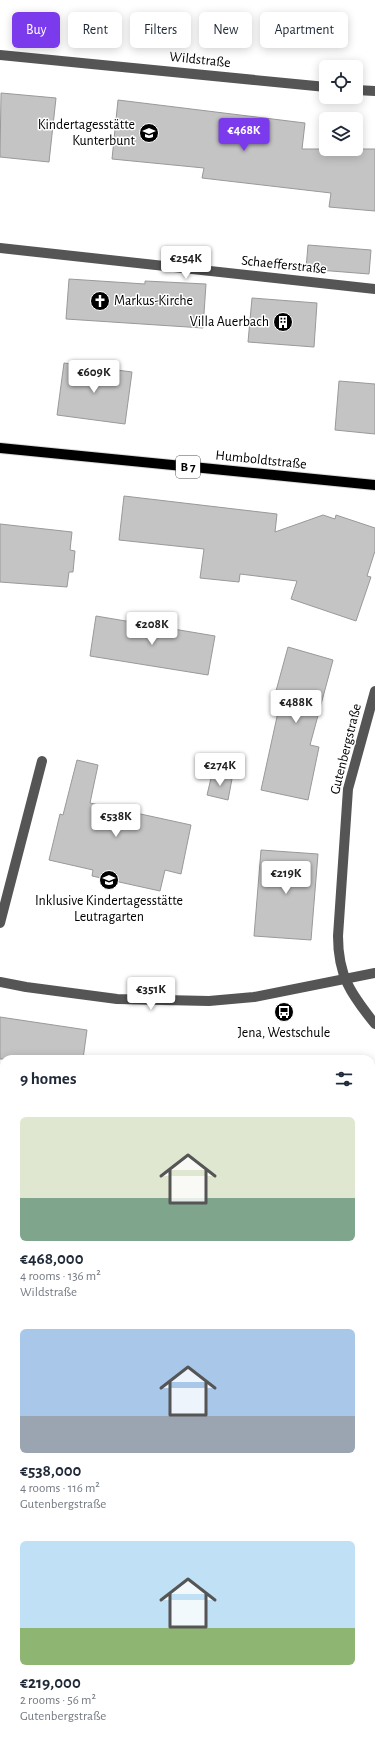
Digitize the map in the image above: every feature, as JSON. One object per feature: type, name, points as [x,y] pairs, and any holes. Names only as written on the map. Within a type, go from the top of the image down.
[{"type":"main road","name":"Humboldtstraße","points":[[0,448],[375,486]]},
{"type":"street","name":"Wildstraße","points":[[0,55],[319,86]]},
{"type":"street","points":[[363,91],[375,92]]},
{"type":"street","name":"Schaefferstraße","points":[[0,248],[375,290]]},
{"type":"street","name":"Gutenbergstraße","points":[[375,691],[348,789],[338,936],[338,956],[345,980],[360,1005],[375,1024]]},
{"type":"street","points":[[0,923],[42,761]]},
{"type":"street","points":[[0,982],[117,999],[209,1001],[254,997],[375,973]]},
{"type":"building","points":[[1,93],[56,98],[49,162],[0,157]]},
{"type":"building","points":[[118,100],[305,123],[302,149],[319,149],[319,156],[363,156],[363,149],[375,149],[375,211],[329,207],[331,193],[202,178],[204,168],[112,159]]},
{"type":"building","points":[[308,245],[371,250],[369,274],[306,269]]},
{"type":"building","points":[[69,279],[145,284],[145,281],[206,284],[203,328],[66,319]]},
{"type":"building","name":"Villa Auerbach","points":[[252,298],[317,303],[314,347],[248,342]]},
{"type":"building","points":[[64,363],[132,372],[125,424],[57,415]]},
{"type":"building","points":[[339,381],[375,384],[375,434],[335,430]]},
{"type":"building","points":[[124,496],[277,514],[275,532],[323,515],[335,519],[336,515],[375,528],[375,551],[367,576],[371,577],[356,621],[291,599],[297,581],[240,574],[239,582],[200,578],[204,549],[119,540]]},
{"type":"building","points":[[0,524],[72,532],[70,550],[75,551],[73,572],[69,572],[67,587],[0,582]]},
{"type":"building","points":[[96,616],[215,636],[208,675],[90,656]]},
{"type":"building","points":[[288,647],[333,660],[310,745],[319,747],[308,800],[261,790],[280,703],[273,702]]},
{"type":"building","points":[[77,760],[98,765],[90,803],[191,825],[181,874],[165,870],[160,891],[92,876],[93,870],[49,860],[60,814],[63,815]]},
{"type":"building","points":[[212,774],[232,779],[228,800],[207,795]]},
{"type":"building","points":[[261,850],[318,854],[311,940],[254,936]]},
{"type":"building","points":[[0,1017],[87,1030],[84,1055],[0,1055]]},
{"type":"place","name":"Kindertagesstätte Kunterbunt","points":[[149,133]]},
{"type":"place","name":"Markus-Kirche","points":[[100,301]]},
{"type":"place","name":"Villa Auerbach","points":[[283,322]]},
{"type":"place","name":"Inklusive Kindertagesstätte Leutragarten","points":[[109,880]]},
{"type":"place","name":"Jena, Westschule","points":[[284,1012]]}]
